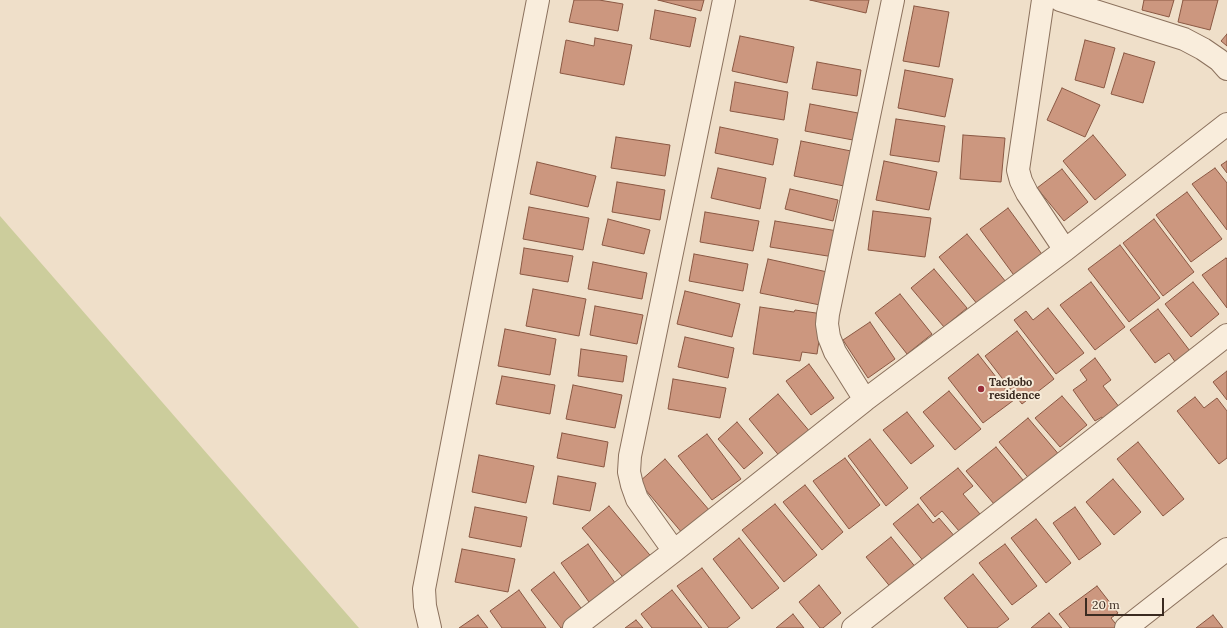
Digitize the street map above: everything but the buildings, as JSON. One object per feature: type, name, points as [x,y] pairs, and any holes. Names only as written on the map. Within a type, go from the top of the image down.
[{"type":"street","points":[[430,628],[425,606],[424,589],[538,0]]},
{"type":"street","points":[[674,550],[637,498],[629,472],[630,456],[724,0]]},
{"type":"street","points":[[865,400],[835,352],[829,337],[827,324],[893,0]]},
{"type":"street","points":[[1043,0],[1018,170],[1021,181],[1027,193],[1065,250]]},
{"type":"street","points":[[1060,0],[1184,40],[1203,49],[1219,60],[1227,69]]},
{"type":"street","points":[[574,628],[865,400],[1065,250],[1227,124]]},
{"type":"street","points":[[853,628],[1227,335]]},
{"type":"street","points":[[1126,628],[1227,549]]},
{"type":"green space","points":[[0,216],[359,628],[0,628]]},
{"type":"place","name":"Tacbobo residence","points":[[981,389]]}]
